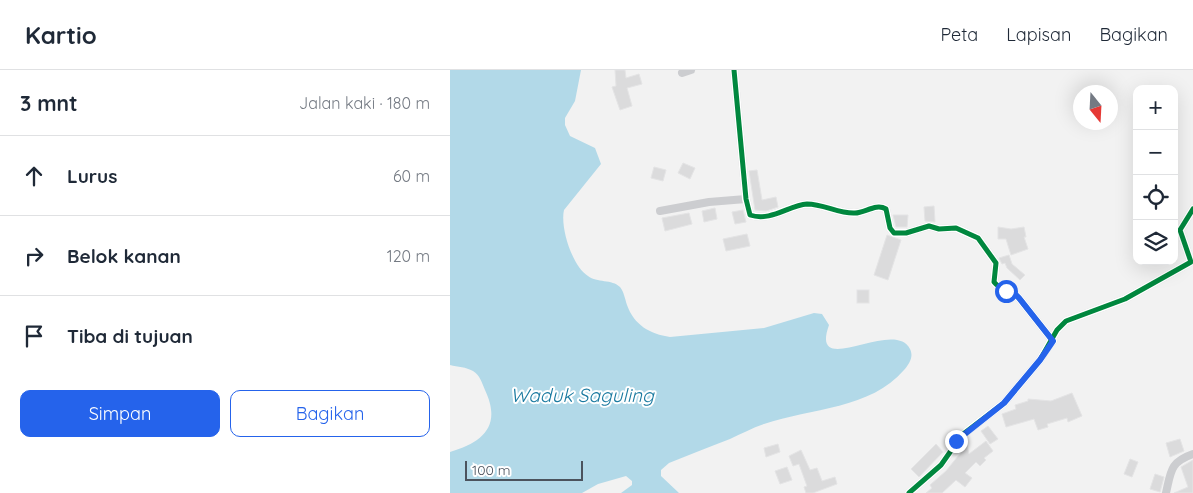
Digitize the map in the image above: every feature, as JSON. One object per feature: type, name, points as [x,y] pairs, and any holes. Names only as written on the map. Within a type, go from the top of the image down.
[{"type":"street","points":[[682,73],[691,70]]},
{"type":"street","points":[[734,70],[748,211],[754,216],[784,213],[800,204],[814,204],[856,213],[867,209],[883,207],[886,209],[890,228],[894,233],[906,233],[929,226],[937,229],[956,228],[972,234],[981,242],[997,264],[994,282],[998,288],[1014,293],[1053,341]]},
{"type":"street","points":[[660,211],[710,202],[746,199]]},
{"type":"street","points":[[909,493],[941,465],[962,435],[1004,403],[1040,360],[1053,341],[1057,330],[1066,321],[1125,299],[1192,264],[1180,230],[1193,210]]},
{"type":"street","points":[[1166,493],[1174,464],[1179,459],[1193,454]]},
{"type":"water","name":"Waduk Saguling","points":[[450,70],[581,70],[575,101],[565,118],[565,125],[570,136],[595,148],[601,164],[564,210],[564,226],[568,246],[577,264],[588,276],[596,280],[613,283],[620,287],[630,312],[638,323],[649,331],[670,337],[764,328],[814,313],[822,314],[829,325],[826,341],[831,348],[842,349],[888,340],[901,341],[911,352],[908,365],[890,383],[875,393],[858,400],[764,424],[669,463],[661,470],[661,476],[679,493],[621,493],[632,485],[632,481],[626,476],[598,484],[582,493],[450,493],[450,452],[472,443],[480,437],[490,423],[491,413],[490,403],[482,382],[477,375],[468,369],[450,365]]},
{"type":"building","points":[[615,70],[625,70],[626,78],[639,74],[642,84],[627,88],[632,106],[620,110],[612,87],[616,86]]},
{"type":"building","points":[[683,163],[695,168],[690,179],[678,173]]},
{"type":"building","points":[[654,167],[666,170],[663,181],[651,178]]},
{"type":"building","points":[[757,170],[762,200],[776,197],[778,207],[766,211],[755,210],[749,171]]},
{"type":"building","points":[[934,206],[935,222],[925,221],[924,207]]},
{"type":"building","points":[[715,208],[717,219],[704,222],[702,211]]},
{"type":"building","points":[[743,210],[746,222],[735,224],[732,212]]},
{"type":"building","points":[[689,213],[692,224],[665,231],[662,218]]},
{"type":"building","points":[[893,215],[908,215],[907,227],[896,227]]},
{"type":"building","points":[[998,227],[1011,229],[1024,227],[1026,237],[1024,237],[1028,249],[1011,255],[1006,239],[998,239]]},
{"type":"building","points":[[747,234],[750,246],[726,251],[723,239]]},
{"type":"building","points":[[887,235],[901,240],[888,280],[874,275]]},
{"type":"building","points":[[1009,255],[1012,264],[1025,275],[1020,280],[1007,268],[1005,263],[1002,264],[999,258]]},
{"type":"building","points":[[857,290],[869,290],[869,303],[857,303]]},
{"type":"building","points":[[1072,393],[1082,416],[1068,422],[1067,418],[1047,424],[1048,427],[1038,430],[1034,419],[1006,427],[1002,414],[1016,409],[1015,405],[1028,401],[1028,399],[1051,401]]},
{"type":"building","points":[[988,426],[998,439],[990,444],[981,431]]},
{"type":"building","points":[[1180,439],[1184,451],[1170,457],[1166,443]]},
{"type":"building","points":[[986,441],[993,451],[984,458],[986,460],[980,466],[976,462],[965,473],[972,478],[965,487],[956,480],[942,493],[926,493],[932,488],[930,485],[946,471],[967,445],[969,454]]},
{"type":"building","points":[[778,444],[780,452],[766,457],[764,448]]},
{"type":"building","points":[[936,444],[943,452],[919,477],[911,469]]},
{"type":"building","points":[[801,450],[810,470],[817,468],[822,481],[835,477],[837,484],[813,493],[806,493],[804,487],[807,486],[799,464],[793,466],[789,456]]},
{"type":"building","points":[[1130,459],[1138,462],[1132,477],[1124,474]]},
{"type":"building","points":[[1193,460],[1193,493],[1174,493],[1188,487],[1181,467]]},
{"type":"building","points":[[787,467],[792,480],[780,484],[775,471]]},
{"type":"building","points":[[1155,474],[1164,477],[1160,492],[1150,489]]},
{"type":"cycle path","points":[[734,70],[746,199],[750,215],[758,217],[773,215],[807,204],[849,213],[859,213],[882,207],[886,209],[890,228],[894,233],[906,233],[929,226],[939,229],[956,228],[978,238],[996,263],[994,282],[1019,298],[1053,341]]},
{"type":"cycle path","points":[[909,493],[941,465],[962,435],[1004,403],[1040,360],[1057,330],[1066,321],[1125,299],[1191,262],[1180,230],[1193,209]]},
{"type":"route","points":[[956,441],[1004,403],[1047,352],[1053,341],[1019,298],[1014,293],[1006,291]]}]
